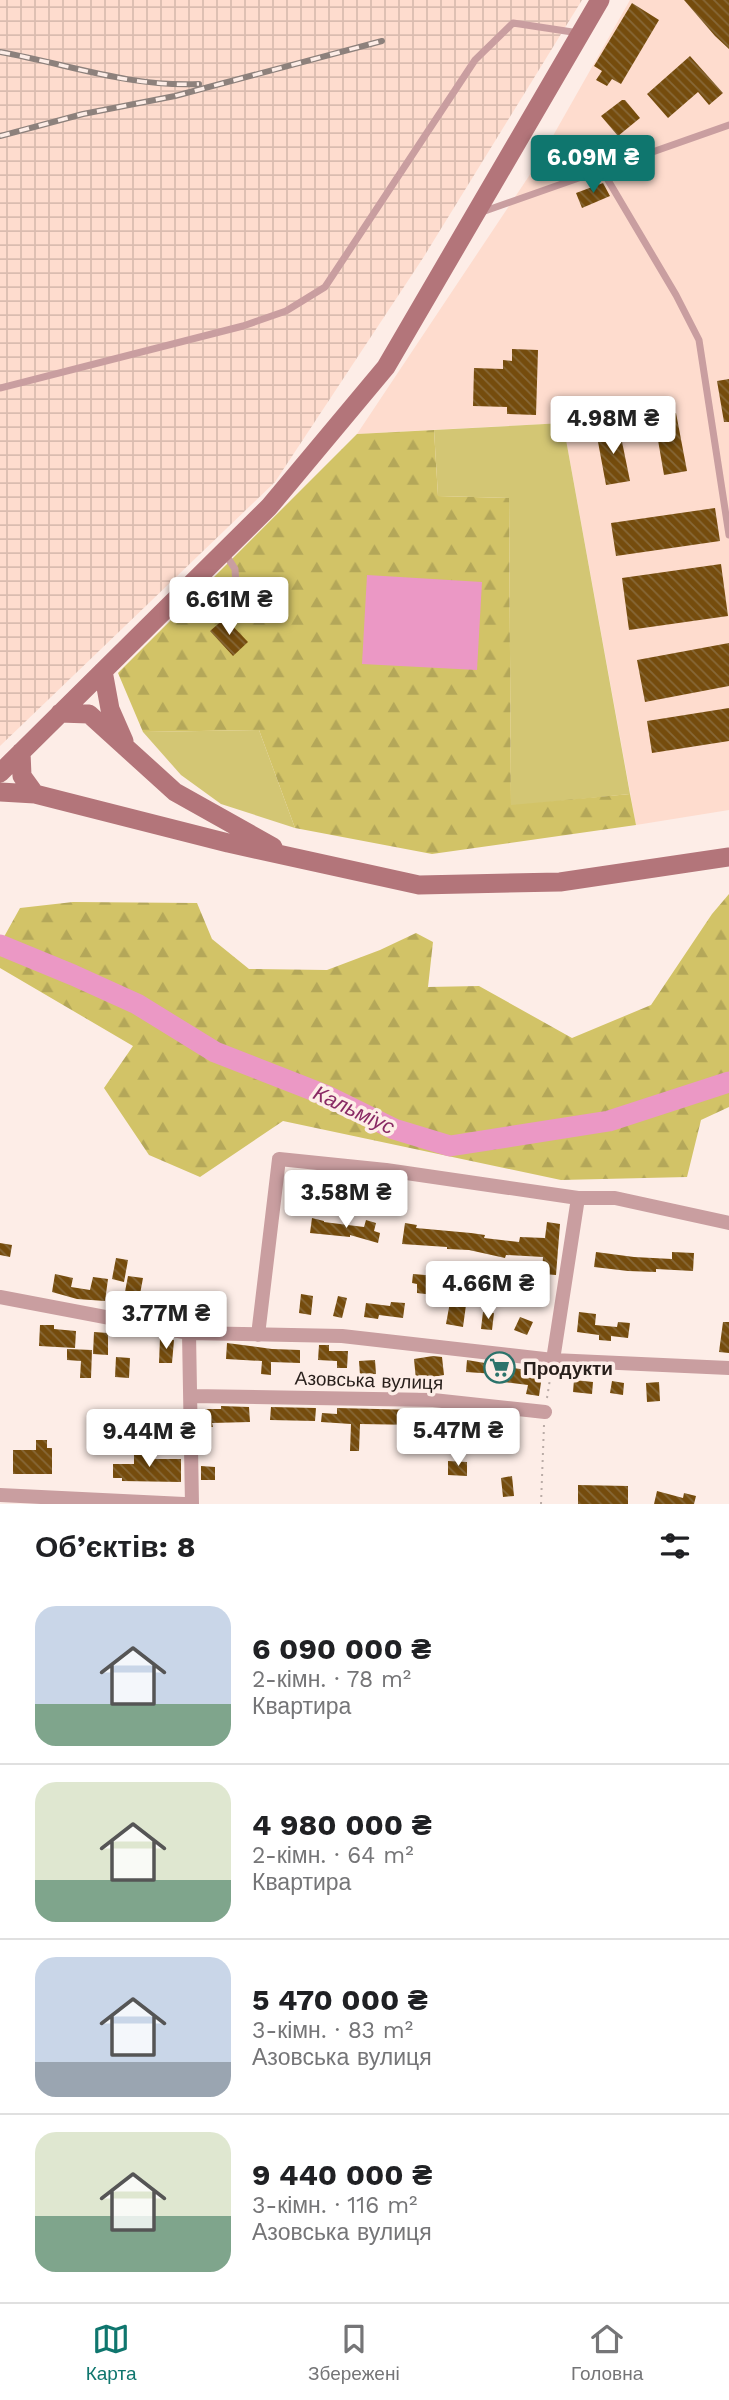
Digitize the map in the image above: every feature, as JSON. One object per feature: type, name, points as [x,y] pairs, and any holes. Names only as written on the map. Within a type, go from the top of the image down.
[{"type":"street","points":[[0,773],[268,507],[386,367],[600,0]]},
{"type":"street","points":[[103,671],[110,709],[126,746]]},
{"type":"street","points":[[60,713],[89,714],[175,792],[290,856]]},
{"type":"street","points":[[21,752],[22,776],[35,794]]},
{"type":"street","points":[[0,792],[35,794],[228,843],[419,886],[560,882],[729,857]]},
{"type":"street","points":[[258,1335],[279,1159],[386,1170],[578,1198],[615,1198],[729,1223]]},
{"type":"street","points":[[553,1360],[578,1198]]},
{"type":"street","points":[[0,1297],[189,1333],[342,1336],[553,1360],[729,1368]]},
{"type":"street","points":[[189,1333],[192,1504]]},
{"type":"street","name":"Азовська вулиця","points":[[191,1396],[433,1400],[545,1412]]},
{"type":"street","points":[[0,1494],[184,1504]]},
{"type":"lane","points":[[0,388],[243,326],[286,311],[316,293],[325,287],[475,60],[494,41],[513,23],[581,33]]},
{"type":"lane","points":[[475,215],[729,125]]},
{"type":"lane","points":[[602,170],[676,295],[699,340],[729,536]]},
{"type":"lane","points":[[224,551],[235,569],[238,618]]},
{"type":"path","points":[[541,1504],[545,1412],[553,1360]]},
{"type":"shaded area","points":[[0,0],[582,0],[423,258],[275,482],[0,746]]},
{"type":"shaded area","points":[[630,0],[729,0],[729,810],[636,825],[563,423],[357,434],[537,164]]},
{"type":"shaded area","points":[[563,423],[630,794],[511,806],[509,498],[438,496],[434,430]]},
{"type":"shaded area","points":[[367,575],[482,582],[477,670],[362,664]]},
{"type":"shaded area","points":[[259,730],[295,828],[221,804],[181,775],[143,732]]},
{"type":"green space","points":[[434,430],[438,496],[509,498],[511,805],[630,794],[636,825],[432,854],[295,828],[259,730],[143,732],[118,673],[357,434]]},
{"type":"green space","points":[[729,894],[729,1107],[701,1120],[687,1177],[561,1180],[283,1121],[200,1177],[149,1155],[104,1088],[133,1046],[0,968],[0,944],[20,908],[73,902],[197,903],[212,939],[249,969],[327,970],[416,933],[433,942],[428,987],[479,986],[572,1038],[651,1005],[712,914]]},
{"type":"building","points":[[684,0],[729,0],[729,49],[715,36]]},
{"type":"building","points":[[632,3],[659,20],[621,84],[612,79],[607,86],[596,80],[602,71],[594,66]]},
{"type":"building","points":[[690,56],[723,93],[709,105],[698,92],[668,118],[647,94]]},
{"type":"building","points":[[625,100],[640,118],[618,136],[601,116]]},
{"type":"building","points":[[603,183],[610,196],[582,208],[576,193]]},
{"type":"building","points":[[512,349],[538,350],[536,415],[507,414],[507,407],[473,406],[474,368],[503,369],[503,360],[512,361]]},
{"type":"building","points":[[729,379],[729,422],[724,422],[717,381]]},
{"type":"building","points":[[676,413],[687,471],[664,475],[654,417]]},
{"type":"building","points":[[619,427],[630,481],[606,485],[596,431]]},
{"type":"building","points":[[715,508],[720,541],[616,556],[611,523]]},
{"type":"building","points":[[721,564],[728,616],[629,630],[622,578]]},
{"type":"building","points":[[225,618],[248,642],[233,656],[210,631]]},
{"type":"building","points":[[729,643],[729,686],[645,702],[637,660]]},
{"type":"building","points":[[729,708],[729,741],[652,753],[647,721]]},
{"type":"building","points":[[312,1218],[364,1227],[366,1220],[376,1223],[374,1231],[380,1233],[378,1243],[350,1235],[310,1233]]},
{"type":"building","points":[[547,1222],[560,1224],[556,1275],[542,1274],[543,1257],[506,1255],[505,1258],[447,1247],[402,1244],[405,1223],[417,1225],[416,1228],[471,1233],[485,1235],[484,1238],[519,1242],[520,1237],[545,1238]]},
{"type":"building","points":[[0,1243],[12,1245],[10,1257],[0,1255]]},
{"type":"building","points":[[596,1252],[672,1259],[672,1252],[694,1253],[693,1271],[628,1271],[594,1267]]},
{"type":"building","points":[[116,1258],[128,1260],[124,1282],[112,1279]]},
{"type":"building","points":[[438,1273],[453,1275],[450,1297],[417,1293],[417,1284],[412,1283],[413,1274],[437,1276]]},
{"type":"building","points":[[55,1274],[73,1278],[71,1287],[90,1290],[93,1277],[108,1279],[105,1301],[77,1299],[52,1292]]},
{"type":"building","points":[[128,1276],[143,1278],[138,1305],[123,1302]]},
{"type":"building","points":[[211,1294],[225,1294],[226,1315],[212,1316]]},
{"type":"building","points":[[301,1294],[313,1296],[311,1315],[299,1313]]},
{"type":"building","points":[[338,1296],[347,1298],[342,1318],[333,1316]]},
{"type":"building","points":[[162,1297],[176,1298],[175,1315],[161,1314]]},
{"type":"building","points":[[391,1302],[405,1303],[403,1318],[379,1315],[378,1319],[364,1317],[366,1303],[390,1306]]},
{"type":"building","points":[[450,1302],[466,1305],[463,1327],[446,1324]]},
{"type":"building","points":[[483,1312],[494,1313],[492,1330],[481,1329]]},
{"type":"building","points":[[579,1312],[596,1314],[595,1325],[617,1327],[618,1322],[630,1323],[628,1338],[611,1336],[611,1341],[599,1340],[599,1335],[577,1332]]},
{"type":"building","points":[[520,1317],[533,1322],[527,1335],[514,1330]]},
{"type":"building","points":[[723,1322],[729,1322],[729,1353],[719,1352]]},
{"type":"building","points":[[40,1325],[54,1325],[54,1329],[76,1331],[75,1348],[39,1346]]},
{"type":"building","points":[[94,1332],[108,1333],[108,1355],[93,1354]]},
{"type":"building","points":[[160,1338],[174,1340],[172,1363],[159,1363]]},
{"type":"building","points":[[227,1343],[300,1350],[300,1363],[271,1362],[271,1375],[261,1374],[262,1361],[226,1359]]},
{"type":"building","points":[[319,1345],[329,1345],[329,1351],[348,1351],[347,1368],[337,1368],[337,1361],[318,1360]]},
{"type":"building","points":[[67,1349],[92,1350],[91,1378],[80,1378],[81,1361],[67,1360]]},
{"type":"building","points":[[116,1357],[130,1358],[129,1378],[115,1377]]},
{"type":"building","points":[[442,1357],[444,1375],[416,1380],[414,1359]]},
{"type":"building","points":[[375,1360],[376,1374],[360,1375],[359,1361]]},
{"type":"building","points":[[467,1360],[526,1370],[527,1367],[543,1369],[539,1396],[526,1394],[528,1385],[495,1381],[496,1374],[466,1372]]},
{"type":"building","points":[[396,1377],[398,1390],[387,1390],[385,1378]]},
{"type":"building","points":[[574,1380],[593,1382],[592,1394],[573,1392]]},
{"type":"building","points":[[612,1381],[624,1383],[623,1395],[610,1393]]},
{"type":"building","points":[[659,1382],[660,1401],[647,1402],[646,1383]]},
{"type":"building","points":[[221,1406],[249,1407],[250,1422],[212,1423],[213,1427],[200,1427],[200,1409],[221,1409]]},
{"type":"building","points":[[271,1407],[316,1408],[315,1421],[270,1420]]},
{"type":"building","points":[[337,1408],[418,1410],[418,1425],[360,1424],[359,1451],[350,1451],[351,1424],[321,1422],[322,1413],[337,1414]]},
{"type":"building","points":[[447,1413],[462,1413],[462,1429],[447,1429]]},
{"type":"building","points":[[36,1440],[47,1440],[47,1448],[52,1448],[52,1474],[13,1474],[13,1450],[36,1450]]},
{"type":"building","points":[[134,1446],[143,1446],[147,1459],[181,1459],[181,1482],[122,1481],[122,1478],[113,1478],[113,1464],[134,1464]]},
{"type":"building","points":[[448,1461],[467,1462],[467,1476],[448,1475]]},
{"type":"building","points":[[201,1466],[215,1467],[215,1480],[201,1480]]},
{"type":"building","points":[[512,1476],[514,1496],[503,1497],[501,1478]]},
{"type":"building","points":[[578,1485],[628,1486],[628,1504],[578,1504]]},
{"type":"building","points":[[657,1491],[683,1498],[684,1493],[696,1496],[694,1504],[654,1504]]},
{"type":"waterway","name":"Кальміус","points":[[0,945],[137,1004],[215,1052],[325,1095],[394,1129],[450,1146],[609,1121],[729,1082]]},
{"type":"railway","points":[[0,136],[83,114],[175,96],[382,41]]},
{"type":"railway","points":[[0,52],[122,78],[199,84]]},
{"type":"place","name":"Продукти","points":[[500,1368]]}]
